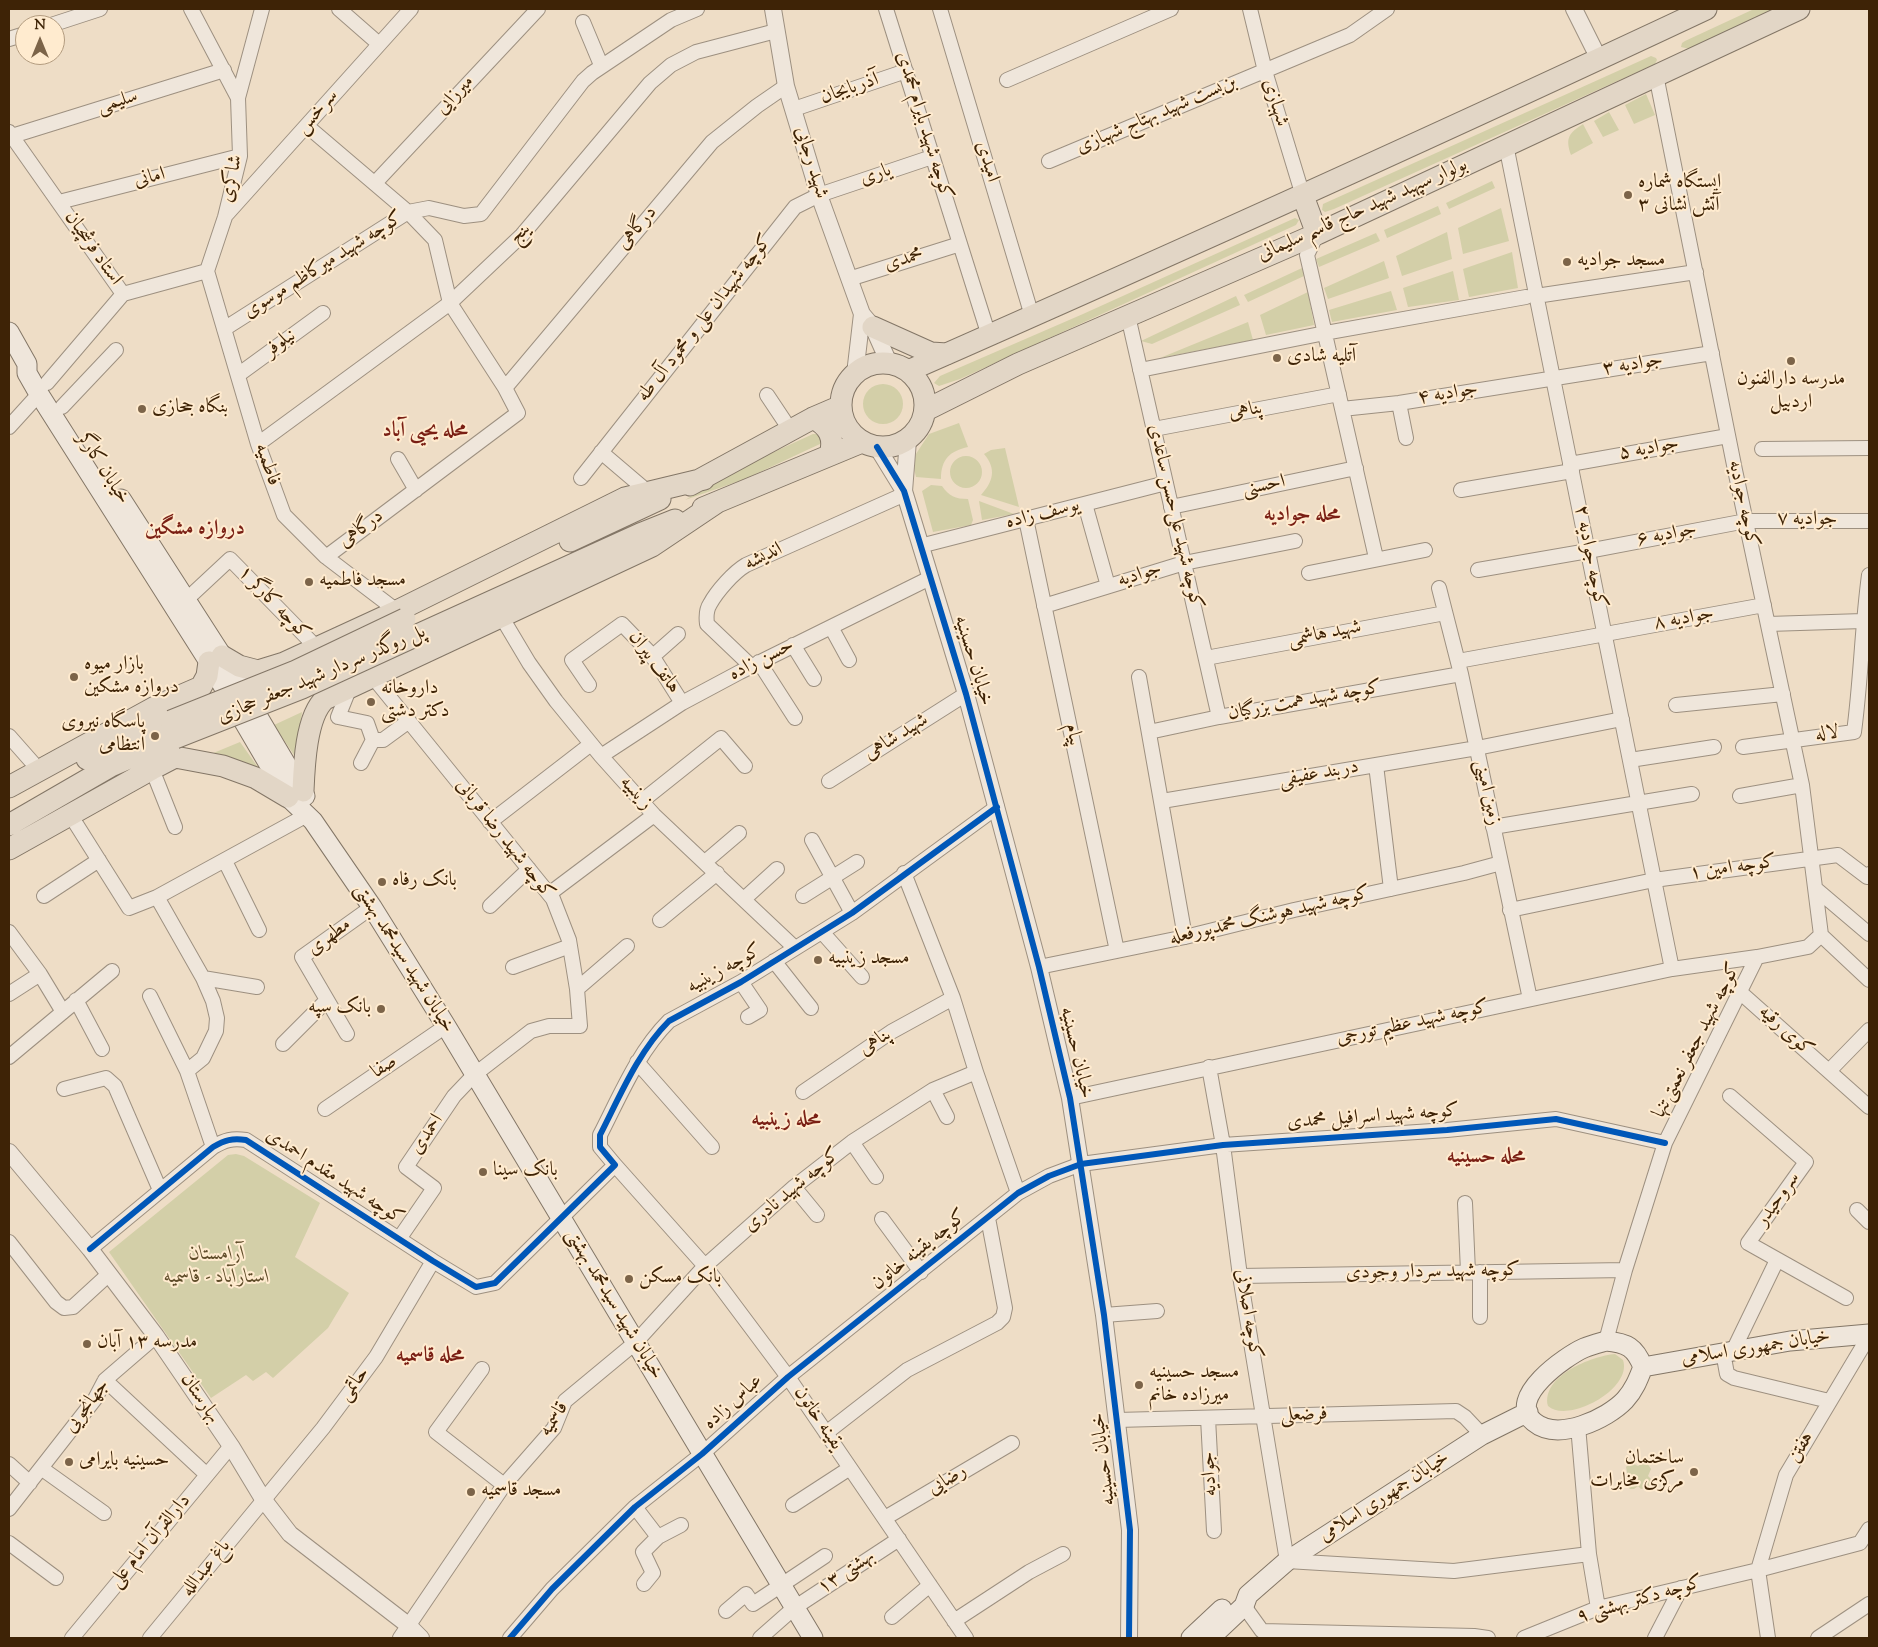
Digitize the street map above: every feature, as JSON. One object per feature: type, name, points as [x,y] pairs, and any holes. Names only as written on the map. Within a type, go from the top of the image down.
[{"type":"main road","name":"بولوار سپهبد شهید حاج قاسم سلیمانی","points":[[899,367],[946,354],[989,336],[1303,196],[1706,9]]},
{"type":"main road","name":"بولوار سپهبد شهید حاج قاسم سلیمانی","points":[[926,410],[1018,364],[1317,234],[1798,9]]},
{"type":"main road","points":[[1303,196],[1317,234]]},
{"type":"main road","points":[[867,321],[931,353],[946,354]]},
{"type":"main road","name":"خیابان کارگر","points":[[9,332],[27,364],[27,373],[62,407],[186,600],[216,659]]},
{"type":"main road","points":[[9,787],[156,706],[201,687],[216,659],[258,670],[284,664],[317,648],[501,616],[652,546],[716,503],[830,455],[870,445],[894,446],[908,440],[920,427],[926,410],[926,399],[916,379],[899,367],[869,365],[855,374],[846,386],[841,406],[843,420],[851,433],[870,445]]},
{"type":"main road","name":"خیابان کارگر","points":[[43,389],[216,659]]},
{"type":"main road","points":[[174,739],[223,766],[296,794],[308,740],[319,706],[326,699],[373,677],[408,631],[625,498],[704,478],[813,418],[841,406]]},
{"type":"main road","points":[[813,418],[823,423],[830,432],[833,445],[830,455]]},
{"type":"main road","name":"پل روگذر سردار شهید جعفر حجازی","points":[[9,825],[111,766],[302,688],[625,515],[704,478]]},
{"type":"main road","name":"پل روگذر سردار شهید جعفر حجازی","points":[[408,631],[716,503]]},
{"type":"main road","name":"خیابان شهید سیدمحمد بهشتی","points":[[216,659],[310,818],[372,907],[446,1026],[813,1638]]},
{"type":"main road","points":[[156,706],[174,710],[182,716],[188,734],[182,751],[174,739]]},
{"type":"main road","points":[[9,849],[71,816],[152,768],[174,739]]},
{"type":"main road","name":"پل روگذر سردار شهید جعفر حجازی","points":[[9,803],[106,749],[174,739]]},
{"type":"main road","name":"خیابان جمهوری اسلامی","points":[[1643,1367],[1729,1357],[1790,1341],[1869,1335]]},
{"type":"main road","points":[[1606,1341],[1620,1343],[1634,1350],[1643,1367],[1637,1382],[1624,1401],[1602,1418],[1578,1426],[1556,1429],[1534,1422],[1528,1412],[1527,1402],[1533,1388],[1544,1376],[1571,1355],[1586,1347],[1606,1341]]},
{"type":"main road","name":"خیابان جمهوری اسلامی","points":[[1210,1638],[1246,1600],[1288,1561],[1482,1435],[1528,1412]]},
{"type":"main road","name":"خیابان جمهوری اسلامی","points":[[1191,1638],[1236,1596],[1246,1600]]},
{"type":"street","points":[[65,21],[100,9]]},
{"type":"street","name":"شاکری","points":[[191,9],[238,98],[240,156],[225,217],[207,271]]},
{"type":"street","points":[[238,98],[262,9]]},
{"type":"street","points":[[339,9],[379,44]]},
{"type":"street","name":"سرخس","points":[[225,217],[411,9]]},
{"type":"street","name":"میرزایی","points":[[375,183],[538,9]]},
{"type":"street","name":"کوچه شهید میرکاظم موسوی","points":[[224,329],[408,212],[429,208],[464,216],[481,214],[583,81],[667,14],[697,9]]},
{"type":"street","name":"شهید رجایی","points":[[773,9],[786,86],[819,195],[849,279],[867,321],[899,367]]},
{"type":"street","name":"کوچه شهید بایرام محمدی","points":[[886,9],[989,336]]},
{"type":"street","name":"امیدی","points":[[940,9],[1032,316]]},
{"type":"street","points":[[1007,80],[1171,9]]},
{"type":"street","name":"شهبازی","points":[[1250,9],[1265,72],[1303,196]]},
{"type":"street","name":"بن‌بست شهید بهتاج شهبازی","points":[[1049,161],[1350,35],[1387,9]]},
{"type":"street","points":[[1574,9],[1599,59]]},
{"type":"street","points":[[583,22],[601,66]]},
{"type":"street","name":"ینج","points":[[258,444],[450,303],[522,235],[650,83],[671,65],[696,52],[776,31]]},
{"type":"street","name":"سلیمی","points":[[10,134],[224,70]]},
{"type":"street","name":"آذربایجان","points":[[794,109],[906,71]]},
{"type":"street","name":"کوچه جوادیه","points":[[1656,75],[1728,436],[1802,785],[1821,935]]},
{"type":"street","name":"درگاهی","points":[[326,556],[518,413],[505,388],[712,142],[757,106],[786,86]]},
{"type":"street","points":[[307,126],[408,212],[435,240],[450,303],[505,388]]},
{"type":"street","name":"استاد فرشچیان","points":[[9,427],[123,294],[10,134]]},
{"type":"street","name":"کوچه جوادیه ۲","points":[[1506,145],[1531,296],[1553,378],[1672,969]]},
{"type":"street","name":"امانی","points":[[59,202],[240,156]]},
{"type":"street","name":"یاری","points":[[819,195],[932,157]]},
{"type":"street","name":"کوچه شهیدان علی و محمود آل طه","points":[[581,478],[795,207],[819,195]]},
{"type":"street","points":[[1317,234],[1307,254],[1376,558]]},
{"type":"street","name":"محمدی","points":[[849,279],[960,244]]},
{"type":"street","points":[[123,294],[207,271]]},
{"type":"street","name":"فاطمیه","points":[[207,271],[258,444],[284,515],[408,631]]},
{"type":"street","points":[[1140,370],[1325,333],[1531,296],[1696,272]]},
{"type":"street","name":"نیلوفر","points":[[238,375],[323,313]]},
{"type":"street","name":"کوچه شهید علی‌حسن ساعدی","points":[[1128,316],[1219,717]]},
{"type":"street","name":"شهید رجایی","points":[[855,374],[867,321]]},
{"type":"street","points":[[62,407],[116,350]]},
{"type":"street","name":"جوادیه ۳","points":[[1553,378],[1712,353]]},
{"type":"street","name":"جوادیه ۴","points":[[1342,409],[1399,403],[1553,378]]},
{"type":"street","name":"پناهی","points":[[1154,429],[1339,394]]},
{"type":"street","points":[[767,395],[791,431]]},
{"type":"street","points":[[1399,403],[1406,438]]},
{"type":"street","name":"جوادیه ۵","points":[[1462,490],[1728,436]]},
{"type":"street","points":[[904,492],[908,440]]},
{"type":"street","points":[[870,445],[904,492]]},
{"type":"street","points":[[1762,449],[1869,448]]},
{"type":"street","points":[[601,452],[648,492]]},
{"type":"street","points":[[398,459],[416,490]]},
{"type":"street","name":"احسنی","points":[[1171,507],[1356,468]]},
{"type":"street","name":"یوسف زاده","points":[[920,546],[1166,483]]},
{"type":"street","name":"خیابان حسینیه","points":[[904,492],[966,694],[997,807],[1039,966],[1070,1098],[1104,1315],[1130,1530],[1129,1638]]},
{"type":"street","name":"اندیشه","points":[[755,664],[707,624],[706,614],[710,604],[733,575],[746,565],[904,492]]},
{"type":"street","points":[[1085,504],[1108,586]]},
{"type":"street","name":"پیام","points":[[1026,519],[1117,951]]},
{"type":"street","name":"جوادیه ۷","points":[[1746,521],[1869,521]]},
{"type":"street","name":"جوادیه ۶","points":[[1478,570],[1746,521]]},
{"type":"street","name":"جوادیه","points":[[1044,606],[1184,563],[1295,540]]},
{"type":"street","points":[[1309,573],[1376,558],[1425,550]]},
{"type":"street","name":"کوچه کارگر ۱","points":[[186,600],[230,559],[317,648]]},
{"type":"street","name":"لاله","points":[[1792,739],[1854,732],[1863,622],[1869,575]]},
{"type":"street","name":"حسن زاده","points":[[601,756],[682,703],[755,664],[930,578]]},
{"type":"street","name":"زمین امینی","points":[[1439,588],[1460,668],[1530,999]]},
{"type":"street","name":"جوادیه ۸","points":[[1460,668],[1604,634],[1764,605]]},
{"type":"street","name":"شهید هاشمی","points":[[1206,658],[1445,612]]},
{"type":"street","name":"زینبیه","points":[[501,616],[529,663],[556,701],[601,756],[654,815],[795,948]]},
{"type":"street","points":[[1768,624],[1863,622]]},
{"type":"street","name":"هاتف پیران","points":[[589,685],[572,660],[622,624],[652,657],[682,703]]},
{"type":"street","points":[[831,627],[849,660]]},
{"type":"street","points":[[652,657],[678,634]]},
{"type":"street","points":[[794,645],[814,679]]},
{"type":"street","points":[[755,664],[795,718]]},
{"type":"street","name":"کوچه شهید همت بزرگیان","points":[[1149,732],[1460,668]]},
{"type":"street","name":"کوچه شهید رضا قربانی","points":[[373,677],[553,899],[570,946],[577,989],[580,1026],[549,1026],[531,1031],[474,1075]]},
{"type":"street","points":[[1139,677],[1185,937]]},
{"type":"street","points":[[350,687],[338,717],[367,723],[373,740],[361,763]]},
{"type":"street","points":[[1858,701],[1869,688]]},
{"type":"street","name":"شهید شاهی","points":[[829,781],[966,694]]},
{"type":"street","points":[[1676,705],[1783,694]]},
{"type":"street","name":"دربند عفیفی","points":[[1162,801],[1477,748],[1622,719]]},
{"type":"street","points":[[373,740],[383,740],[409,721]]},
{"type":"street","points":[[9,736],[39,770]]},
{"type":"street","points":[[642,801],[721,738],[745,766]]},
{"type":"street","points":[[1743,747],[1792,739]]},
{"type":"street","points":[[490,822],[591,744]]},
{"type":"street","points":[[1630,760],[1714,747]]},
{"type":"street","points":[[1376,765],[1391,889]]},
{"type":"street","points":[[152,768],[175,826]]},
{"type":"street","points":[[1740,796],[1802,785]]},
{"type":"street","points":[[1493,827],[1692,794]]},
{"type":"street","name":"کوچه زینبیه","points":[[615,1165],[600,1147],[600,1135],[637,1062],[661,1028],[669,1021],[741,982],[852,913],[904,873],[997,807]]},
{"type":"street","points":[[549,894],[654,815]]},
{"type":"street","points":[[71,816],[129,908],[157,897],[310,818]]},
{"type":"street","points":[[705,862],[739,833]]},
{"type":"street","points":[[812,840],[852,913]]},
{"type":"street","points":[[1812,859],[1838,855],[1866,877],[1869,874]]},
{"type":"street","name":"کوچه امین ۱","points":[[1510,910],[1654,880],[1812,859]]},
{"type":"street","points":[[44,896],[99,860]]},
{"type":"street","points":[[225,861],[259,930]]},
{"type":"street","points":[[803,896],[857,862]]},
{"type":"street","name":"کوچه شهید هوشنگ محمدپورفعله","points":[[1039,966],[1185,937],[1501,863]]},
{"type":"street","points":[[490,906],[529,869]]},
{"type":"street","points":[[744,899],[777,869]]},
{"type":"street","points":[[660,920],[717,873]]},
{"type":"street","points":[[904,873],[953,998],[976,1072],[1018,1193]]},
{"type":"street","points":[[1816,889],[1869,934]]},
{"type":"street","points":[[157,897],[203,978],[213,1001],[217,1018],[216,1031],[203,1058],[187,1071]]},
{"type":"street","name":"مطهری","points":[[347,1034],[302,957],[372,907]]},
{"type":"street","points":[[9,932],[40,974],[63,1012]]},
{"type":"street","points":[[822,932],[862,976]]},
{"type":"street","points":[[1821,935],[1869,980]]},
{"type":"street","name":"کوچه شهید جعفر نعمتی‌تنها","points":[[1606,1341],[1625,1270],[1665,1143],[1758,957],[1808,946],[1821,935]]},
{"type":"street","points":[[513,967],[570,946]]},
{"type":"street","points":[[577,989],[627,946]]},
{"type":"street","name":"کوچه شهید عظیم تورجی","points":[[1070,1098],[1672,969],[1758,957]]},
{"type":"street","points":[[774,961],[811,1008]]},
{"type":"street","points":[[9,1057],[112,971]]},
{"type":"street","points":[[9,994],[40,974]]},
{"type":"street","points":[[203,978],[257,987]]},
{"type":"street","points":[[741,982],[760,1010],[748,1018]]},
{"type":"street","name":"کوی رقیه","points":[[1741,993],[1869,1107]]},
{"type":"street","points":[[150,996],[187,1071],[213,1148]]},
{"type":"street","name":"پناهی","points":[[803,1092],[891,1032],[953,998]]},
{"type":"street","points":[[76,1000],[102,1049]]},
{"type":"street","points":[[283,1044],[327,1000]]},
{"type":"street","name":"صفا","points":[[325,1109],[446,1026]]},
{"type":"street","name":"کوی رقیه","points":[[1829,1071],[1869,1030]]},
{"type":"street","points":[[637,1062],[712,1147]]},
{"type":"street","name":"کوچه اصلانی","points":[[1209,1067],[1240,1276],[1288,1561]]},
{"type":"street","name":"کوچه شهید نادری","points":[[635,1343],[705,1266],[794,1187],[852,1142],[933,1090],[976,1072]]},
{"type":"street","name":"احمدی","points":[[399,1239],[434,1188],[406,1167],[454,1096],[474,1075]]},
{"type":"street","points":[[64,1089],[106,1078],[114,1086],[160,1190]]},
{"type":"street","points":[[933,1090],[946,1117]]},
{"type":"street","name":"سروحیدر","points":[[1730,1096],[1806,1162],[1748,1243],[1846,1298]]},
{"type":"street","name":"کوچه شهید اسرافیل محمدی","points":[[1081,1164],[1222,1145],[1447,1130],[1556,1119],[1665,1143]]},
{"type":"street","name":"کوچه شهید مقدم احمدی","points":[[90,1249],[213,1148],[223,1141],[234,1138],[246,1140],[476,1287],[495,1283],[562,1219]]},
{"type":"street","points":[[852,1142],[876,1177]]},
{"type":"street","name":"بهارستان","points":[[9,1152],[90,1249],[156,1336],[231,1446],[263,1499],[290,1534],[407,1634],[421,1638]]},
{"type":"street","name":"کوچه یقینه خاتون","points":[[788,1377],[1018,1193],[1049,1176],[1081,1164]]},
{"type":"street","points":[[562,1219],[615,1165]]},
{"type":"street","name":"یقینه خاتون","points":[[615,1165],[705,1266],[788,1377],[966,1638]]},
{"type":"street","points":[[794,1187],[817,1215]]},
{"type":"street","points":[[1465,1203],[1480,1317]]},
{"type":"street","points":[[1857,1210],[1869,1222]]},
{"type":"street","name":"کوچه یقینه خاتون","points":[[826,1434],[907,1370],[997,1324],[1003,1317],[1005,1308],[988,1218]]},
{"type":"street","points":[[882,1219],[921,1272]]},
{"type":"street","points":[[9,1242],[56,1302],[64,1308],[73,1307],[109,1274]]},
{"type":"street","name":"سروحیدر","points":[[1729,1357],[1777,1260]]},
{"type":"street","name":"حاتمی","points":[[263,1499],[323,1428],[376,1357],[433,1261]]},
{"type":"street","name":"کوچه شهید سردار وجودی","points":[[1240,1276],[1625,1270]]},
{"type":"street","points":[[1104,1315],[1157,1310]]},
{"type":"street","name":"هفتن","points":[[1758,1570],[1786,1475],[1869,1335]]},
{"type":"street","name":"جهانجویی","points":[[9,1509],[95,1399],[105,1380],[156,1336]]},
{"type":"street","name":"قاسمیه","points":[[407,1634],[504,1485],[554,1428],[564,1401],[635,1343]]},
{"type":"street","points":[[1729,1357],[1727,1374],[1734,1378],[1829,1401]]},
{"type":"street","points":[[482,1369],[436,1432],[504,1485]]},
{"type":"street","name":"عباس زاده","points":[[510,1638],[552,1589],[635,1507],[702,1454],[788,1377]]},
{"type":"street","points":[[105,1380],[207,1475]]},
{"type":"street","name":"فرضعلی","points":[[1117,1420],[1456,1411],[1482,1435]]},
{"type":"street","name":"جوادیه","points":[[1208,1418],[1214,1531]]},
{"type":"street","points":[[1578,1426],[1589,1554],[1598,1608]]},
{"type":"street","name":"رضایی","points":[[885,1518],[1012,1443]]},
{"type":"street","name":"دارالقرآن امام علی","points":[[72,1638],[231,1446]]},
{"type":"street","points":[[9,1464],[30,1483]]},
{"type":"street","points":[[41,1468],[104,1513]]},
{"type":"street","points":[[794,1505],[850,1468]]},
{"type":"street","name":"باغ عبدالله","points":[[150,1638],[263,1499]]},
{"type":"street","points":[[635,1507],[658,1538]]},
{"type":"street","points":[[644,1584],[653,1574],[643,1552],[658,1538],[681,1525]]},
{"type":"street","name":"کوچه دکتر بهشتی ۹","points":[[1524,1638],[1598,1608],[1758,1570],[1860,1543],[1869,1529]]},
{"type":"street","name":"بهشتی ۱۳","points":[[760,1638],[794,1608],[899,1539]]},
{"type":"street","points":[[9,1543],[56,1578]]},
{"type":"street","points":[[954,1621],[1029,1572],[1063,1554]]},
{"type":"street","points":[[1288,1561],[1454,1571],[1589,1554]]},
{"type":"street","points":[[726,1611],[746,1594],[753,1604],[825,1556]]},
{"type":"street","points":[[1758,1570],[1768,1638]]},
{"type":"street","points":[[892,1617],[930,1585]]},
{"type":"street","points":[[1655,1638],[1681,1588]]},
{"type":"street","points":[[1246,1600],[1262,1631],[1474,1636],[1488,1638]]},
{"type":"street","points":[[1818,1638],[1869,1604]]},
{"type":"green space","points":[[1754,9],[1775,9],[1690,49],[1681,47],[1685,41]]},
{"type":"green space","points":[[1651,56],[1657,60],[1655,64],[1334,209],[1325,212],[1322,210],[1323,204]]},
{"type":"green space","points":[[1646,94],[1655,115],[1634,124],[1625,105]]},
{"type":"green space","points":[[1609,112],[1619,130],[1603,137],[1594,121]]},
{"type":"green space","points":[[1583,124],[1593,143],[1571,155],[1568,140],[1571,133]]},
{"type":"green space","points":[[1492,181],[1495,188],[1449,209],[1446,203]]},
{"type":"green space","points":[[1438,206],[1441,214],[1387,238],[1384,230]]},
{"type":"green space","points":[[1501,208],[1509,241],[1463,254],[1458,228]]},
{"type":"green space","points":[[1295,218],[1299,220],[1296,225],[960,379],[939,386],[934,383],[940,376],[1083,314]]},
{"type":"green space","points":[[1447,232],[1452,259],[1402,276],[1396,256]]},
{"type":"green space","points":[[1376,233],[1380,241],[1319,267],[1316,259]]},
{"type":"green space","points":[[1512,252],[1518,288],[1469,297],[1463,269]]},
{"type":"green space","points":[[1384,261],[1389,278],[1328,299],[1324,288]]},
{"type":"green space","points":[[1302,268],[1304,276],[1248,302],[1244,295]]},
{"type":"green space","points":[[1453,271],[1459,300],[1408,307],[1403,288]]},
{"type":"green space","points":[[1391,291],[1397,310],[1332,322],[1329,310]]},
{"type":"green space","points":[[1308,292],[1314,325],[1266,335],[1260,315]]},
{"type":"green space","points":[[1236,296],[1240,305],[1152,344],[1141,341]]},
{"type":"green space","points":[[1248,322],[1253,340],[1160,358]]},
{"type":"green space","points":[[883,384],[897,390],[903,404],[897,418],[883,424],[869,418],[863,404],[869,390]]},
{"type":"green space","points":[[959,423],[968,447],[956,451],[948,457],[941,472],[941,479],[916,477],[912,460],[929,434]]},
{"type":"green space","points":[[813,434],[820,434],[822,439],[820,444],[745,479],[685,500],[739,468]]},
{"type":"green space","points":[[1005,448],[1019,507],[981,495],[991,480],[992,475],[991,465],[984,454],[991,450]]},
{"type":"green space","points":[[966,456],[977,461],[982,472],[977,483],[966,488],[955,483],[950,472],[955,461]]},
{"type":"green space","points":[[931,485],[942,486],[953,496],[968,499],[973,520],[971,525],[933,532],[922,491]]},
{"type":"green space","points":[[979,501],[1014,514],[982,520]]},
{"type":"green space","points":[[302,712],[296,758],[274,725]]},
{"type":"green space","points":[[240,742],[260,770],[211,754]]},
{"type":"green space","name":"آرامستان استارآباد - قاسمیه","points":[[228,1155],[244,1156],[320,1203],[295,1257],[349,1293],[328,1328],[273,1378],[266,1372],[253,1381],[246,1375],[211,1398],[109,1252]]},
{"type":"green space","points":[[1615,1354],[1623,1360],[1623,1371],[1618,1382],[1609,1392],[1597,1401],[1570,1410],[1557,1410],[1548,1406],[1548,1395],[1552,1385],[1560,1377],[1582,1363]]},
{"type":"green space","points":[[1642,1463],[1647,1463],[1651,1469],[1648,1476],[1651,1479],[1649,1487],[1641,1489],[1638,1486],[1630,1489],[1625,1484],[1628,1477],[1626,1467],[1629,1464],[1638,1466]]},
{"type":"cycle path","points":[[877,447],[904,491],[966,694],[1039,967],[1070,1098],[1104,1315],[1130,1530],[1129,1638]]},
{"type":"cycle path","points":[[90,1249],[213,1147],[229,1140],[241,1139],[246,1140],[476,1287],[495,1283],[615,1165],[600,1147],[600,1135],[639,1060],[669,1021],[741,982],[852,913],[997,807]]},
{"type":"cycle path","points":[[510,1638],[552,1589],[635,1507],[702,1454],[788,1377],[1018,1193],[1049,1176],[1081,1164],[1223,1145],[1447,1130],[1556,1119],[1665,1143]]},
{"type":"place","name":"ایستگاه شماره ۳ آتش نشانی","points":[[1628,195]]},
{"type":"place","name":"مسجد جوادیه","points":[[1567,262]]},
{"type":"place","name":"آتلیه شادی","points":[[1277,358]]},
{"type":"place","name":"مدرسه دارالفنون اردبیل","points":[[1791,361]]},
{"type":"place","name":"بنگاه جحازی","points":[[142,409]]},
{"type":"place","name":"مسجد فاطمیه","points":[[309,582]]},
{"type":"place","name":"بازار میوه دروازه مشکین","points":[[74,677]]},
{"type":"place","name":"داروخانه دکتر دشتی","points":[[371,702]]},
{"type":"place","name":"پاسگاه نیروی انتظامی","points":[[155,736]]},
{"type":"place","name":"بانک رفاه","points":[[382,882]]},
{"type":"place","name":"مسجد زینبیه","points":[[818,960]]},
{"type":"place","name":"بانک سپه","points":[[381,1009]]},
{"type":"place","name":"بانک سینا","points":[[483,1172]]},
{"type":"place","name":"بانک مسکن","points":[[629,1279]]},
{"type":"place","name":"مدرسه ۱۳ آبان","points":[[87,1344]]},
{"type":"place","name":"مسجد حسینیه میرزاده خانم","points":[[1139,1385]]},
{"type":"place","name":"حسینیه بایرامی","points":[[69,1462]]},
{"type":"place","name":"ساختمان مرکزی مخابرات","points":[[1694,1472]]},
{"type":"place","name":"مسجد قاسمیه","points":[[471,1492]]},
{"type":"district","name":"محله یحیی آباد","points":[[425,432]]},
{"type":"district","name":"محله جوادیه","points":[[1302,516]]},
{"type":"district","name":"دروازه مشگین","points":[[195,530]]},
{"type":"district","name":"محله زینبیه","points":[[786,1121]]},
{"type":"district","name":"محله حسینیه","points":[[1486,1158]]},
{"type":"district","name":"محله قاسمیه","points":[[430,1357]]}]
